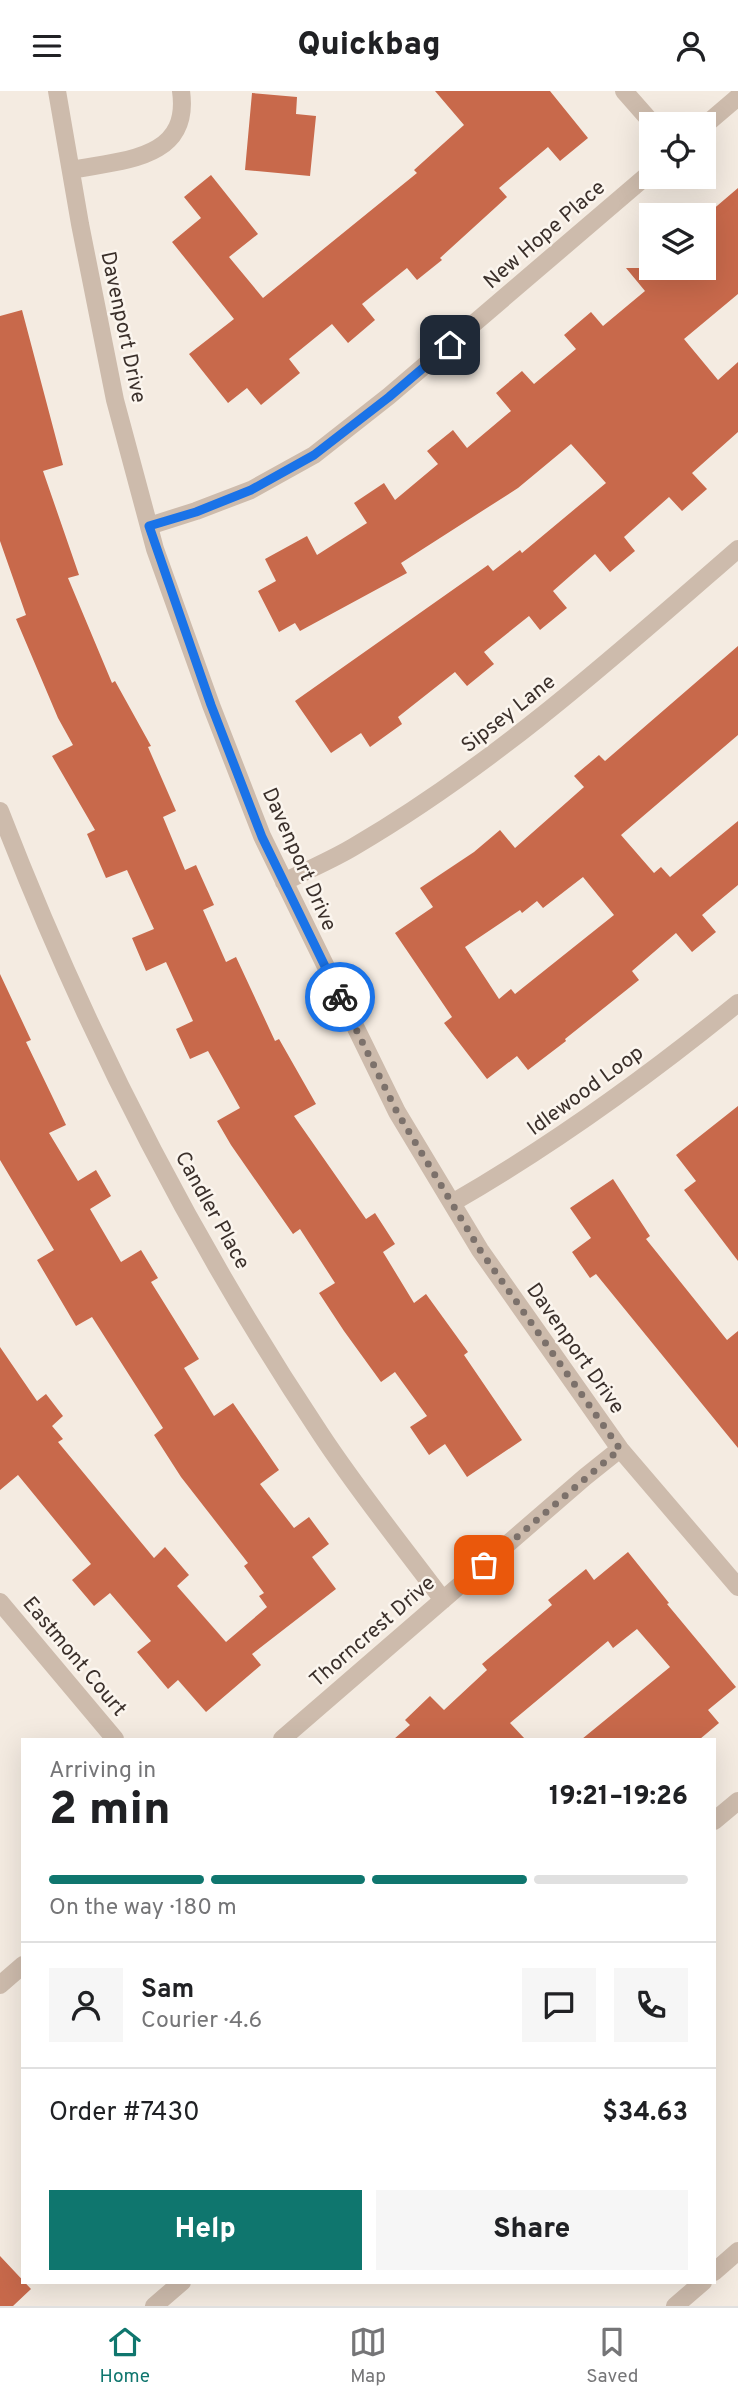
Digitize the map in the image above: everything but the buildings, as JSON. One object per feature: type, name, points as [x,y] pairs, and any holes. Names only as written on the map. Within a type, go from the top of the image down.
[{"type":"street","name":"Davenport Drive","points":[[57,91],[115,400],[149,526],[211,705],[262,837],[397,1112],[480,1250],[620,1449],[738,1587]]},
{"type":"street","points":[[71,170],[141,156],[162,148],[177,131],[183,110],[181,91]]},
{"type":"street","points":[[624,91],[642,112]]},
{"type":"street","points":[[716,116],[738,97]]},
{"type":"street","name":"New Hope Place","points":[[149,526],[196,512],[251,490],[314,455],[389,397],[639,181]]},
{"type":"street","name":"Sipsey Lane","points":[[284,882],[352,848],[405,816],[527,729],[738,549]]},
{"type":"street","name":"Candler Place","points":[[0,811],[30,890],[84,1015],[132,1112],[196,1228],[321,1435],[443,1600]]},
{"type":"street","name":"Idlewood Loop","points":[[452,1203],[517,1166],[736,1008]]},
{"type":"street","name":"Thorncrest Drive","points":[[283,1738],[620,1449]]},
{"type":"street","name":"Eastmont Court","points":[[0,1602],[114,1738]]},
{"type":"street","points":[[716,1819],[738,1801]]},
{"type":"street","points":[[0,1985],[21,1967]]},
{"type":"street","points":[[716,2270],[738,2251]]},
{"type":"street","points":[[154,2306],[179,2284]]},
{"type":"street","points":[[675,2306],[701,2284]]},
{"type":"way so far","points":[[340,997],[397,1112],[480,1250],[620,1449],[484,1565]]},
{"type":"route","points":[[340,997],[262,837],[211,705],[149,526],[196,512],[251,490],[314,455],[450,345]]}]
